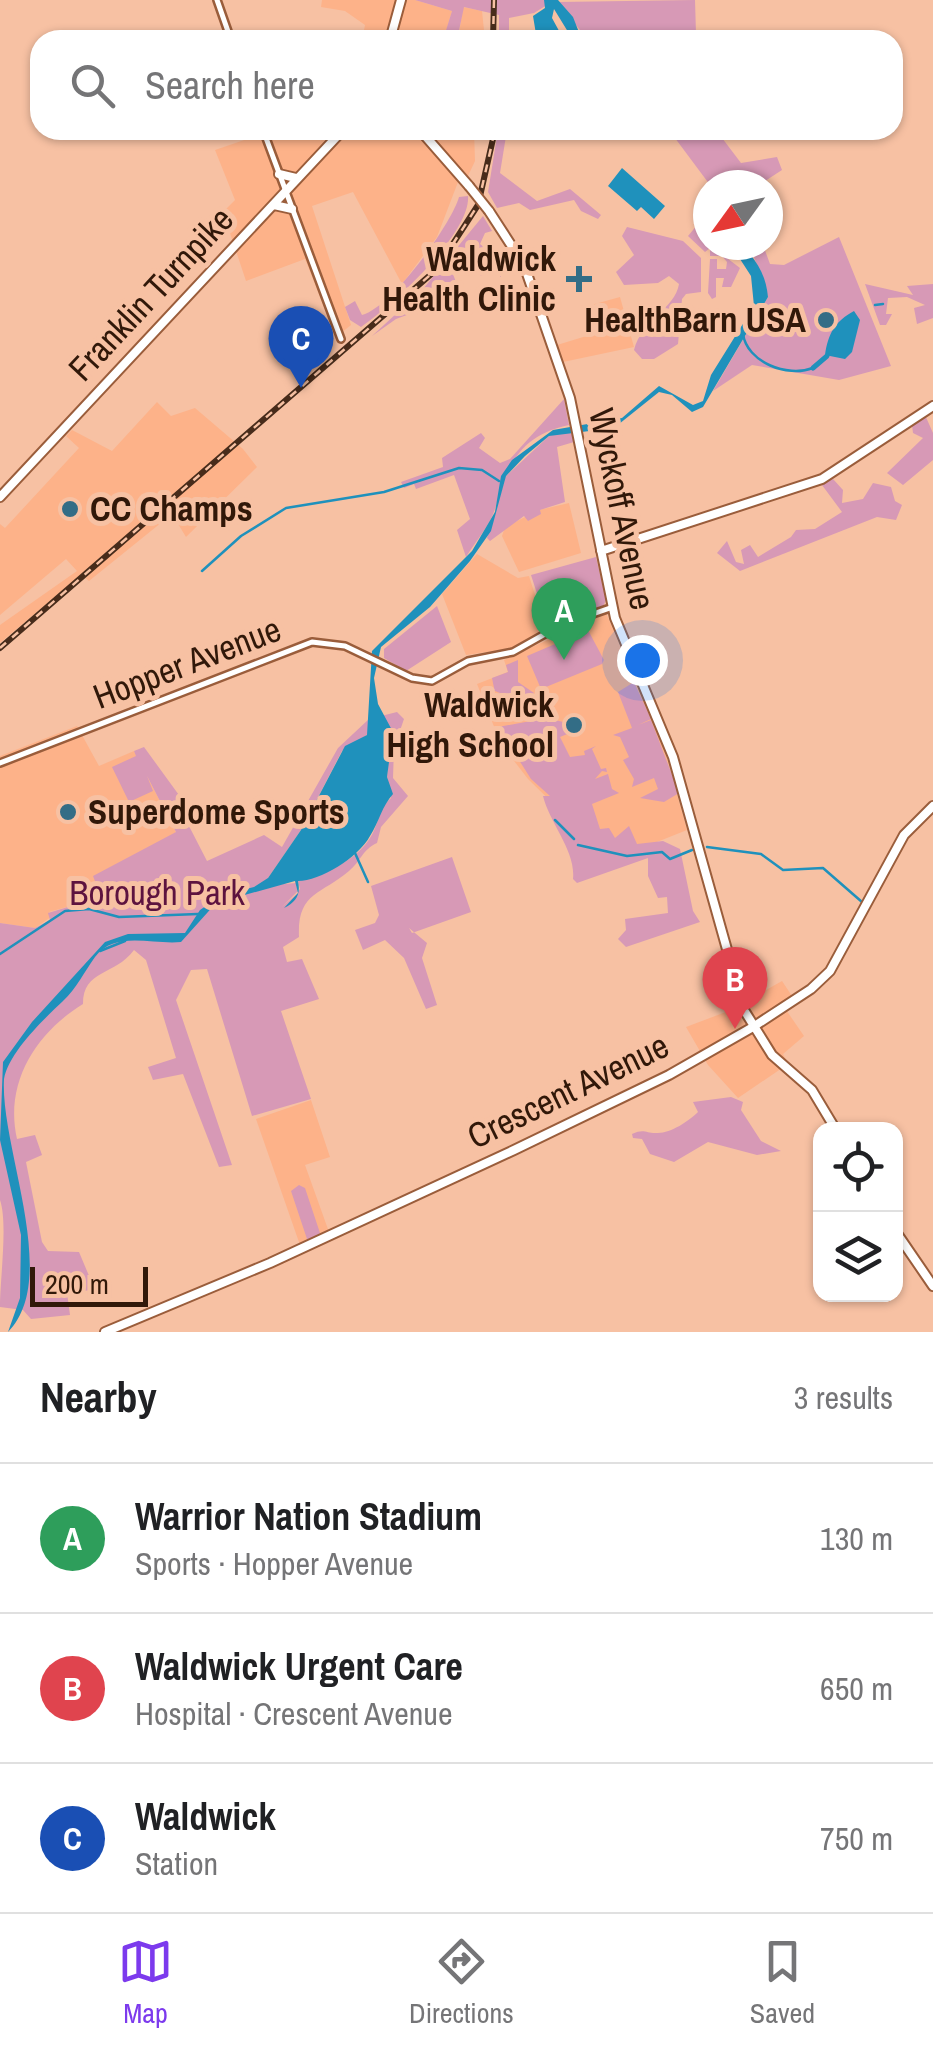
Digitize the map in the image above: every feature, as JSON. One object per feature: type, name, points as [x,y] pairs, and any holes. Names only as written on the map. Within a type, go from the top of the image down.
[{"type":"main road","points":[[393,30],[401,0]]},
{"type":"main road","name":"Franklin Turnpike","points":[[0,497],[333,140]]},
{"type":"main road","name":"Wyckoff Avenue","points":[[429,140],[489,211],[524,265],[576,424],[613,608],[676,768],[744,1010],[778,1062],[812,1090],[831,1122]]},
{"type":"main road","points":[[279,174],[296,178]]},
{"type":"main road","points":[[270,206],[283,204],[292,209]]},
{"type":"main road","points":[[601,551],[822,480],[933,406]]},
{"type":"main road","name":"Crescent Avenue","points":[[106,1332],[304,1248],[670,1075],[752,1027],[810,989],[830,970],[899,843],[933,806]]},
{"type":"main road","points":[[903,1242],[933,1286]]},
{"type":"street","points":[[217,0],[228,30]]},
{"type":"street","points":[[267,140],[341,339]]},
{"type":"street","name":"Hopper Avenue","points":[[0,762],[304,644],[328,642],[368,655],[412,678],[436,680],[468,661],[514,652],[561,625],[613,608]]},
{"type":"shaded area","points":[[322,0],[415,0],[452,11],[446,30],[364,30],[365,25],[345,11],[321,7]]},
{"type":"shaded area","points":[[463,7],[482,11],[484,30],[460,30]]},
{"type":"shaded area","points":[[244,140],[328,140],[305,166],[334,140],[422,140],[458,182],[437,237],[402,284],[353,192],[312,206],[351,325],[336,337],[305,259],[246,281],[223,212],[235,200],[215,150]]},
{"type":"shaded area","points":[[434,140],[474,140],[475,161],[468,176]]},
{"type":"shaded area","points":[[620,297],[634,347],[563,362],[557,345],[593,334],[584,307]]},
{"type":"shaded area","points":[[157,402],[171,416],[195,408],[243,449],[257,467],[186,537],[172,514],[89,581],[81,575],[0,643],[0,625],[77,571],[66,559],[0,615],[0,524],[5,528],[79,448],[66,436],[72,430],[112,451]]},
{"type":"shaded area","points":[[569,503],[581,553],[519,572],[502,536],[505,527],[539,510]]},
{"type":"shaded area","points":[[477,554],[518,578],[529,576],[546,629],[515,648],[466,655],[442,594]]},
{"type":"shaded area","name":"Waldwick High School","points":[[606,613],[665,752],[687,830],[647,846],[597,840],[580,830],[528,779],[501,744],[477,684],[508,672],[504,660]]},
{"type":"shaded area","points":[[77,726],[99,766],[134,751],[176,832],[102,897],[49,912],[51,917],[35,928],[0,923],[0,756]]},
{"type":"shaded area","points":[[782,981],[792,996],[782,1004],[804,1036],[783,1054],[788,1064],[738,1098],[708,1065],[686,1027],[731,1010]]},
{"type":"shaded area","points":[[311,1100],[330,1157],[305,1165],[329,1232],[300,1245],[256,1119]]},
{"type":"green space","points":[[415,0],[555,0],[534,13],[509,18],[509,30],[499,30],[499,15],[464,7],[459,30],[446,30],[452,11]]},
{"type":"green space","points":[[695,0],[696,30],[580,30],[558,2]]},
{"type":"green space","points":[[496,140],[505,140],[500,173],[537,201],[570,189],[601,215],[598,219],[581,211],[574,200],[530,210],[519,203],[497,208],[488,192]]},
{"type":"green space","points":[[676,140],[724,140],[741,163],[777,157],[782,170],[699,170]]},
{"type":"green space","points":[[468,196],[457,230],[427,268],[361,327],[350,320],[345,307],[355,301],[362,315],[388,298],[432,245],[459,197]]},
{"type":"green space","points":[[483,216],[492,231],[485,233],[480,244],[500,260],[501,277],[492,270],[481,276],[468,258],[467,264],[451,269],[456,282],[438,291],[431,306],[396,319],[372,336],[423,289]]},
{"type":"green space","points":[[627,227],[683,241],[693,250],[693,260],[701,260],[701,292],[686,294],[682,299],[678,344],[654,359],[642,359],[634,350],[644,330],[671,300],[679,284],[669,276],[658,283],[624,285],[616,272],[634,255],[622,236]]},
{"type":"green space","points":[[839,237],[891,366],[839,380],[752,365],[713,391],[768,297],[755,260],[784,265]]},
{"type":"green space","points":[[710,260],[717,260],[717,269],[726,269],[727,262],[740,268],[731,287],[722,287],[724,278],[716,278],[716,297],[712,299],[708,293]]},
{"type":"green space","points":[[865,284],[913,295],[907,286],[933,284],[933,318],[917,324],[914,308],[925,305],[907,297],[888,298],[886,314],[892,314],[886,325],[880,325]]},
{"type":"green space","points":[[564,399],[569,425],[538,437],[518,455],[490,521],[466,557],[457,530],[470,519],[454,475],[416,489],[414,484],[404,488],[401,482],[443,467],[442,458],[481,433],[485,438],[479,448],[500,463],[510,459]]},
{"type":"green space","points":[[925,415],[933,433],[933,460],[903,485],[887,473],[923,438],[913,433],[912,425]]},
{"type":"green space","points":[[570,429],[574,442],[557,447],[565,502],[540,510],[541,514],[528,521],[524,516],[490,541],[487,538],[506,476],[549,436]]},
{"type":"green space","points":[[833,479],[843,490],[842,503],[863,499],[873,483],[891,487],[895,501],[902,505],[896,520],[877,517],[740,571],[717,553],[727,541],[736,562],[744,564],[741,550],[750,545],[758,557],[796,530],[815,529],[842,512],[822,485]]},
{"type":"green space","points":[[596,557],[606,600],[603,607],[547,625],[531,575]]},
{"type":"green space","points":[[437,606],[451,642],[406,671],[384,658],[384,649]]},
{"type":"green space","points":[[588,630],[604,660],[602,664],[541,689],[527,656]]},
{"type":"green space","points":[[518,660],[518,682],[534,693],[526,702],[537,698],[540,704],[510,713],[492,696],[500,693],[490,689],[494,688],[492,678],[508,672],[506,665]]},
{"type":"green space","points":[[634,682],[651,719],[638,725],[651,720],[679,793],[664,802],[640,798],[658,789],[654,778],[632,787],[634,779],[623,760],[629,757],[620,737],[613,735],[632,728],[618,692]]},
{"type":"green space","name":"Borough Park","points":[[397,712],[404,719],[394,748],[393,778],[408,796],[381,827],[377,843],[349,871],[307,903],[299,922],[299,937],[283,947],[287,962],[302,959],[319,999],[281,1011],[311,1099],[252,1116],[207,969],[191,970],[176,1000],[232,1165],[219,1167],[183,1074],[153,1080],[148,1067],[176,1058],[146,960],[134,950],[94,978],[84,993],[83,1004],[38,1044],[15,1098],[17,1139],[35,1135],[42,1155],[26,1162],[42,1242],[48,1251],[79,1252],[95,1290],[80,1291],[70,1272],[65,1278],[70,1315],[31,1319],[23,1310],[0,1307],[4,1236],[0,1200],[0,923],[35,928],[50,920],[48,913],[101,897],[93,876],[176,832],[147,776],[153,791],[129,802],[112,767],[136,756],[134,751],[144,747],[184,802],[190,828],[207,861],[264,835],[282,847],[338,748],[369,719]],"holes":[[[367,735],[390,740],[387,777],[391,798],[383,807],[372,836],[345,862],[298,881],[298,891],[296,883],[272,885],[268,878],[301,830],[342,751]]]},
{"type":"green space","points":[[570,717],[577,730],[560,737],[570,757],[585,755],[584,751],[596,746],[592,749],[601,769],[606,768],[607,772],[602,771],[595,779],[608,774],[612,789],[619,793],[592,804],[600,829],[609,828],[615,838],[629,826],[637,844],[663,841],[680,849],[693,911],[700,922],[626,947],[618,939],[626,930],[625,919],[668,913],[667,897],[658,898],[648,876],[648,858],[577,883],[573,879],[571,858],[543,796],[550,796],[531,779],[498,727],[547,718],[563,722]]},
{"type":"green space","points":[[452,857],[471,912],[414,932],[427,943],[422,958],[437,1005],[426,1009],[404,958],[385,940],[363,950],[355,930],[375,923],[379,915],[371,886]]},
{"type":"green space","points":[[731,1097],[743,1102],[741,1110],[761,1141],[781,1151],[757,1155],[708,1142],[674,1162],[650,1154],[642,1139],[633,1138],[636,1132],[663,1132],[679,1126],[698,1112],[693,1102]]},
{"type":"green space","points":[[299,1185],[305,1188],[320,1233],[312,1241],[307,1239],[291,1191]]},
{"type":"water","points":[[544,0],[558,0],[573,17],[578,30],[567,30],[554,9],[552,18],[559,30],[535,30],[533,16],[545,8]]},
{"type":"water","points":[[622,168],[665,206],[654,219],[641,207],[637,211],[608,186]]},
{"type":"water","points":[[741,260],[755,260],[768,297],[703,407],[692,412],[672,395],[659,392],[614,428],[549,436],[506,476],[491,531],[470,561],[430,607],[381,647],[374,678],[378,704],[393,732],[387,777],[393,794],[364,844],[327,873],[298,881],[299,890],[297,898],[284,908],[298,893],[295,881],[216,903],[181,942],[123,941],[103,949],[13,1058],[4,1079],[5,1107],[29,1246],[29,1279],[23,1308],[8,1332],[20,1298],[21,1235],[0,1140],[3,1062],[32,1022],[105,942],[128,934],[185,933],[200,910],[222,895],[254,887],[268,878],[301,830],[345,746],[367,735],[372,651],[472,551],[495,512],[501,476],[512,460],[553,430],[622,418],[659,386],[693,405],[703,401],[711,375],[754,306],[751,276]]},
{"type":"water","points":[[854,311],[860,320],[852,352],[845,359],[825,355],[834,329]]},
{"type":"waterway","points":[[875,305],[883,304]]},
{"type":"waterway","points":[[743,334],[752,353],[770,365],[792,371],[813,368]]},
{"type":"waterway","points":[[813,368],[827,356]]},
{"type":"waterway","points":[[202,571],[241,536],[286,508],[384,492],[459,468],[482,470],[499,481]]},
{"type":"waterway","points":[[555,820],[574,839]]},
{"type":"waterway","points":[[578,845],[627,856],[662,852],[670,859],[692,850]]},
{"type":"waterway","points":[[707,847],[761,854],[783,870],[823,868],[862,902]]},
{"type":"waterway","points":[[355,853],[368,882]]},
{"type":"waterway","points":[[0,954],[65,911],[89,909],[119,917],[198,914]]},
{"type":"waterway","points":[[100,951],[125,941]]},
{"type":"waterway","points":[[78,977],[88,963]]},
{"type":"railway","points":[[493,30],[494,0]]},
{"type":"railway","points":[[0,648],[436,270],[478,205],[493,140]]},
{"type":"place","name":"Waldwick Health Clinic","points":[[579,279]]},
{"type":"place","name":"HealthBarn USA","points":[[826,320]]},
{"type":"place","name":"Waldwick","points":[[301,388]]},
{"type":"place","name":"CC Champs","points":[[70,509]]},
{"type":"place","name":"Warrior Nation Stadium","points":[[564,660]]},
{"type":"place","name":"Waldwick High School","points":[[574,725]]},
{"type":"place","name":"Superdome Sports","points":[[68,812]]},
{"type":"place","name":"Waldwick Urgent Care","points":[[735,1029]]}]
